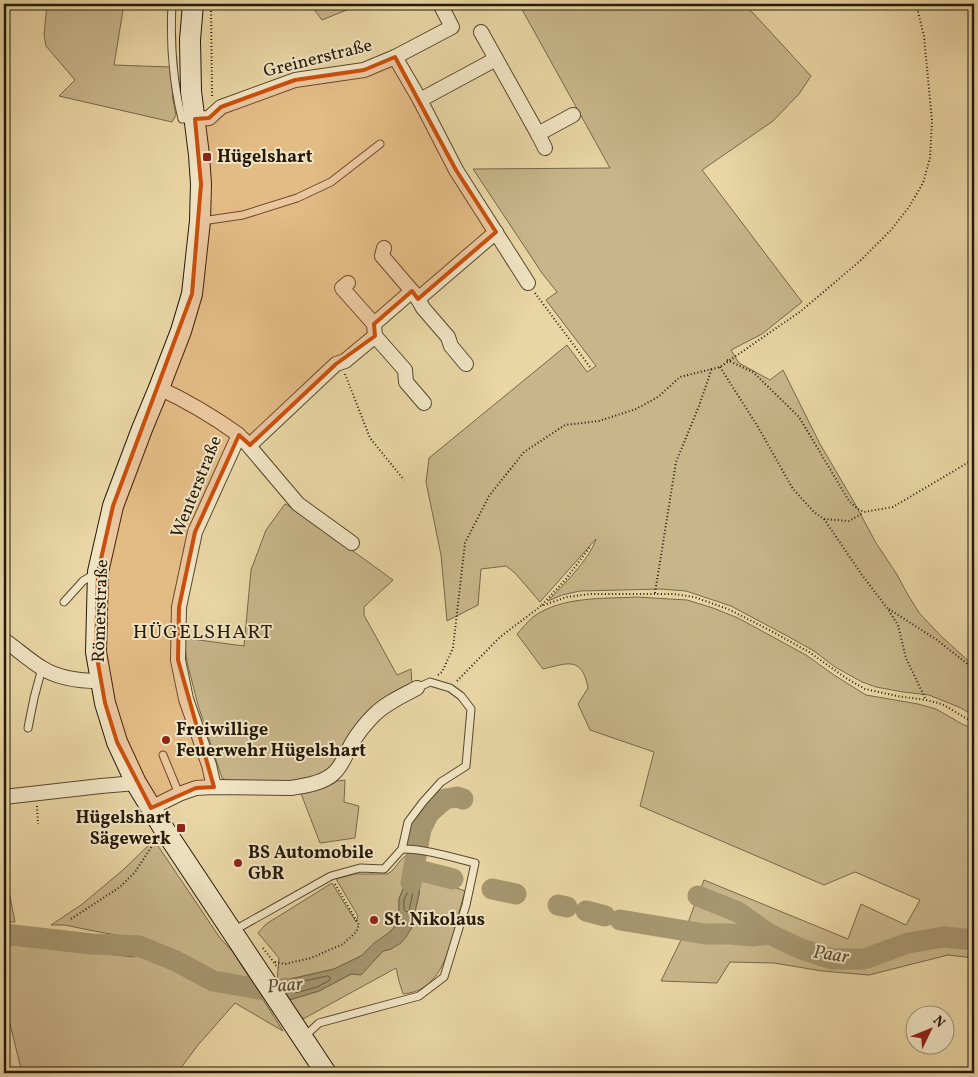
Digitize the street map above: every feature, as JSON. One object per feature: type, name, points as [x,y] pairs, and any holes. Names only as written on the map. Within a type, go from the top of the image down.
[{"type":"main road","name":"Römerstraße","points":[[193,4],[190,40],[192,91],[201,184],[200,221],[192,294],[181,331],[113,506],[98,572],[96,652],[105,703],[117,742],[136,784],[233,932],[266,965],[284,1010],[326,1073]]},
{"type":"street","name":"Greinerstraße","points":[[195,119],[209,118],[221,107],[296,80],[364,70],[396,57],[452,27],[440,4]]},
{"type":"street","points":[[481,32],[545,148]]},
{"type":"street","name":"Greinerstraße","points":[[396,57],[456,170],[528,283]]},
{"type":"street","points":[[420,100],[496,59]]},
{"type":"street","points":[[538,134],[574,115]]},
{"type":"street","points":[[339,363],[345,361],[374,330],[415,295],[496,232]]},
{"type":"street","points":[[384,248],[382,256],[448,337],[451,346],[466,364]]},
{"type":"street","points":[[342,289],[405,370],[406,382],[424,403]]},
{"type":"street","name":"Wenterstraße","points":[[250,445],[339,363]]},
{"type":"street","name":"Wenterstraße","points":[[159,388],[195,406],[239,435],[250,445],[298,504],[352,543]]},
{"type":"street","name":"Wenterstraße","points":[[214,787],[209,764],[186,699],[178,660],[179,608],[196,532],[239,435]]},
{"type":"street","points":[[4,640],[42,668],[52,673],[73,679],[100,681]]},
{"type":"street","points":[[151,808],[196,788],[290,788],[302,787],[327,779],[344,760],[359,732],[373,716],[388,704],[423,685]]},
{"type":"street","points":[[4,797],[100,786],[136,784]]},
{"type":"lane","points":[[172,4],[171,32],[176,95],[182,119],[195,119]]},
{"type":"lane","points":[[200,221],[243,215],[297,198],[331,182],[380,144]]},
{"type":"lane","points":[[64,602],[83,581],[98,572]]},
{"type":"lane","points":[[28,728],[42,668]]},
{"type":"lane","points":[[233,932],[330,876],[360,868],[384,869],[402,849],[408,822],[423,802],[441,782],[466,766],[470,709],[462,696],[450,688],[423,685]]},
{"type":"lane","points":[[163,755],[179,794]]},
{"type":"lane","points":[[303,1038],[319,1023],[420,996],[444,977],[466,905],[475,863],[424,851],[402,849]]},
{"type":"path","points":[[423,685],[442,672],[453,648],[465,543],[489,496],[524,452],[565,424],[599,421],[636,409],[658,397],[680,377],[720,367],[727,360],[801,311],[860,262],[892,230],[909,207],[923,183],[930,158],[932,121],[924,36],[916,4]]},
{"type":"path","points":[[528,283],[590,368]]},
{"type":"path","points":[[727,360],[753,372],[799,418],[849,502],[864,512]]},
{"type":"path","points":[[339,363],[370,438],[404,480]]},
{"type":"path","points":[[720,367],[758,427],[793,489],[814,512],[824,519],[898,625],[906,658],[926,700]]},
{"type":"path","points":[[655,593],[676,462],[712,368]]},
{"type":"path","points":[[824,519],[849,521],[864,512],[893,507],[974,459]]},
{"type":"path","points":[[450,688],[500,637],[541,606],[566,579],[590,547]]},
{"type":"path","points":[[541,606],[567,597],[590,594],[655,593],[694,597],[728,609],[773,632],[802,648],[865,689],[942,704],[974,723]]},
{"type":"path","points":[[887,608],[937,640],[974,669]]},
{"type":"path","points":[[36,793],[38,824]]},
{"type":"path","points":[[71,919],[120,887],[135,872],[164,829]]},
{"type":"path","points":[[266,965],[285,964],[311,958],[343,944],[356,932],[359,925],[330,876]]},
{"type":"highlighted area","points":[[395,57],[456,170],[496,232],[418,299],[412,291],[374,324],[375,336],[336,364],[250,445],[239,435],[195,532],[179,607],[178,660],[214,787],[196,788],[151,808],[117,742],[105,703],[96,652],[98,572],[113,506],[192,294],[201,184],[195,119],[209,118],[221,107],[295,80],[364,70]]},
{"type":"shaded area","points":[[47,4],[124,4],[114,65],[170,67],[176,115],[172,122],[59,96],[75,80],[46,46],[44,35]]},
{"type":"shaded area","points":[[310,4],[352,4],[349,9],[322,20]]},
{"type":"shaded area","points":[[519,4],[742,4],[753,13],[811,76],[799,94],[773,121],[702,170],[802,302],[762,334],[731,350],[739,363],[770,380],[783,370],[820,444],[876,543],[920,614],[974,666],[974,716],[961,708],[929,695],[876,687],[862,682],[835,667],[814,651],[731,606],[686,591],[660,589],[580,591],[562,595],[548,601],[582,563],[596,539],[540,602],[515,573],[506,566],[481,569],[478,605],[447,621],[441,555],[426,482],[429,458],[567,345],[587,372],[596,366],[546,300],[557,292],[542,273],[473,169],[610,168]]},
{"type":"shaded area","points":[[285,504],[295,509],[393,580],[364,607],[364,615],[397,675],[411,669],[412,686],[322,774],[303,782],[229,782],[222,778],[198,705],[187,662],[184,638],[244,646],[251,570],[266,530]]},
{"type":"shaded area","points":[[637,597],[687,600],[713,608],[738,618],[806,655],[866,695],[936,709],[974,729],[974,958],[948,955],[869,975],[822,971],[774,963],[730,962],[717,983],[661,981],[683,936],[704,880],[848,939],[861,904],[906,925],[920,900],[855,872],[824,885],[640,806],[654,752],[590,730],[578,704],[588,688],[582,671],[573,664],[543,669],[517,634],[533,617],[557,605],[583,600]]},
{"type":"shaded area","points":[[345,780],[344,802],[359,806],[355,838],[320,843],[300,791],[330,783],[331,785],[337,781]]},
{"type":"shaded area","points":[[154,840],[220,938],[233,952],[283,1031],[235,1003],[198,1045],[177,1073],[22,1073],[4,999],[4,944],[135,957],[127,937],[65,925],[51,925],[81,905],[123,870]]},
{"type":"shaded area","points":[[407,855],[412,855],[409,874],[399,899],[399,918],[390,932],[361,956],[334,969],[277,982],[279,958],[258,933],[266,924],[332,883],[356,922],[358,916],[336,879],[355,874],[387,874]]},
{"type":"shaded area","points":[[4,866],[15,922],[4,922]]},
{"type":"shaded area","points":[[421,875],[465,891],[447,953],[432,980],[415,992],[403,994],[396,968],[303,1019],[289,1000],[319,991],[351,974],[361,974],[383,951],[391,949],[411,929]]},
{"type":"water","points":[[449,792],[464,794],[461,804],[452,802],[432,820],[428,826],[423,843],[413,841],[419,813]]},
{"type":"water","points":[[412,855],[422,856],[419,894],[411,929],[401,943],[383,951],[361,975],[351,974],[319,991],[289,1000],[277,982],[334,969],[361,956],[396,925],[399,918],[399,899],[409,874]]},
{"type":"waterway","name":"Paar","points":[[411,883],[421,829],[429,813],[445,799],[457,797],[463,799]]},
{"type":"waterway","points":[[414,869],[453,879]]},
{"type":"waterway","points":[[492,889],[516,894]]},
{"type":"waterway","name":"Paar","points":[[698,896],[738,912],[769,934],[801,949],[832,959],[864,959],[908,943],[944,937],[974,940]]},
{"type":"waterway","points":[[558,905],[567,907]]},
{"type":"waterway","points":[[586,911],[605,916]]},
{"type":"waterway","points":[[620,920],[705,934],[753,936],[769,934]]},
{"type":"waterway","name":"Paar","points":[[4,934],[92,944],[139,946],[176,961],[213,981],[271,991],[286,988]]},
{"type":"place","name":"Hügelshart","points":[[207,157]]},
{"type":"place","name":"Freiwillige Feuerwehr Hügelshart","points":[[166,740]]},
{"type":"place","name":"Hügelshart Sägewerk","points":[[181,828]]},
{"type":"place","name":"BS Automobile GbR","points":[[238,863]]},
{"type":"place","name":"St. Nikolaus","points":[[374,920]]},
{"type":"district","name":"HÜGELSHART","points":[[203,633]]}]
